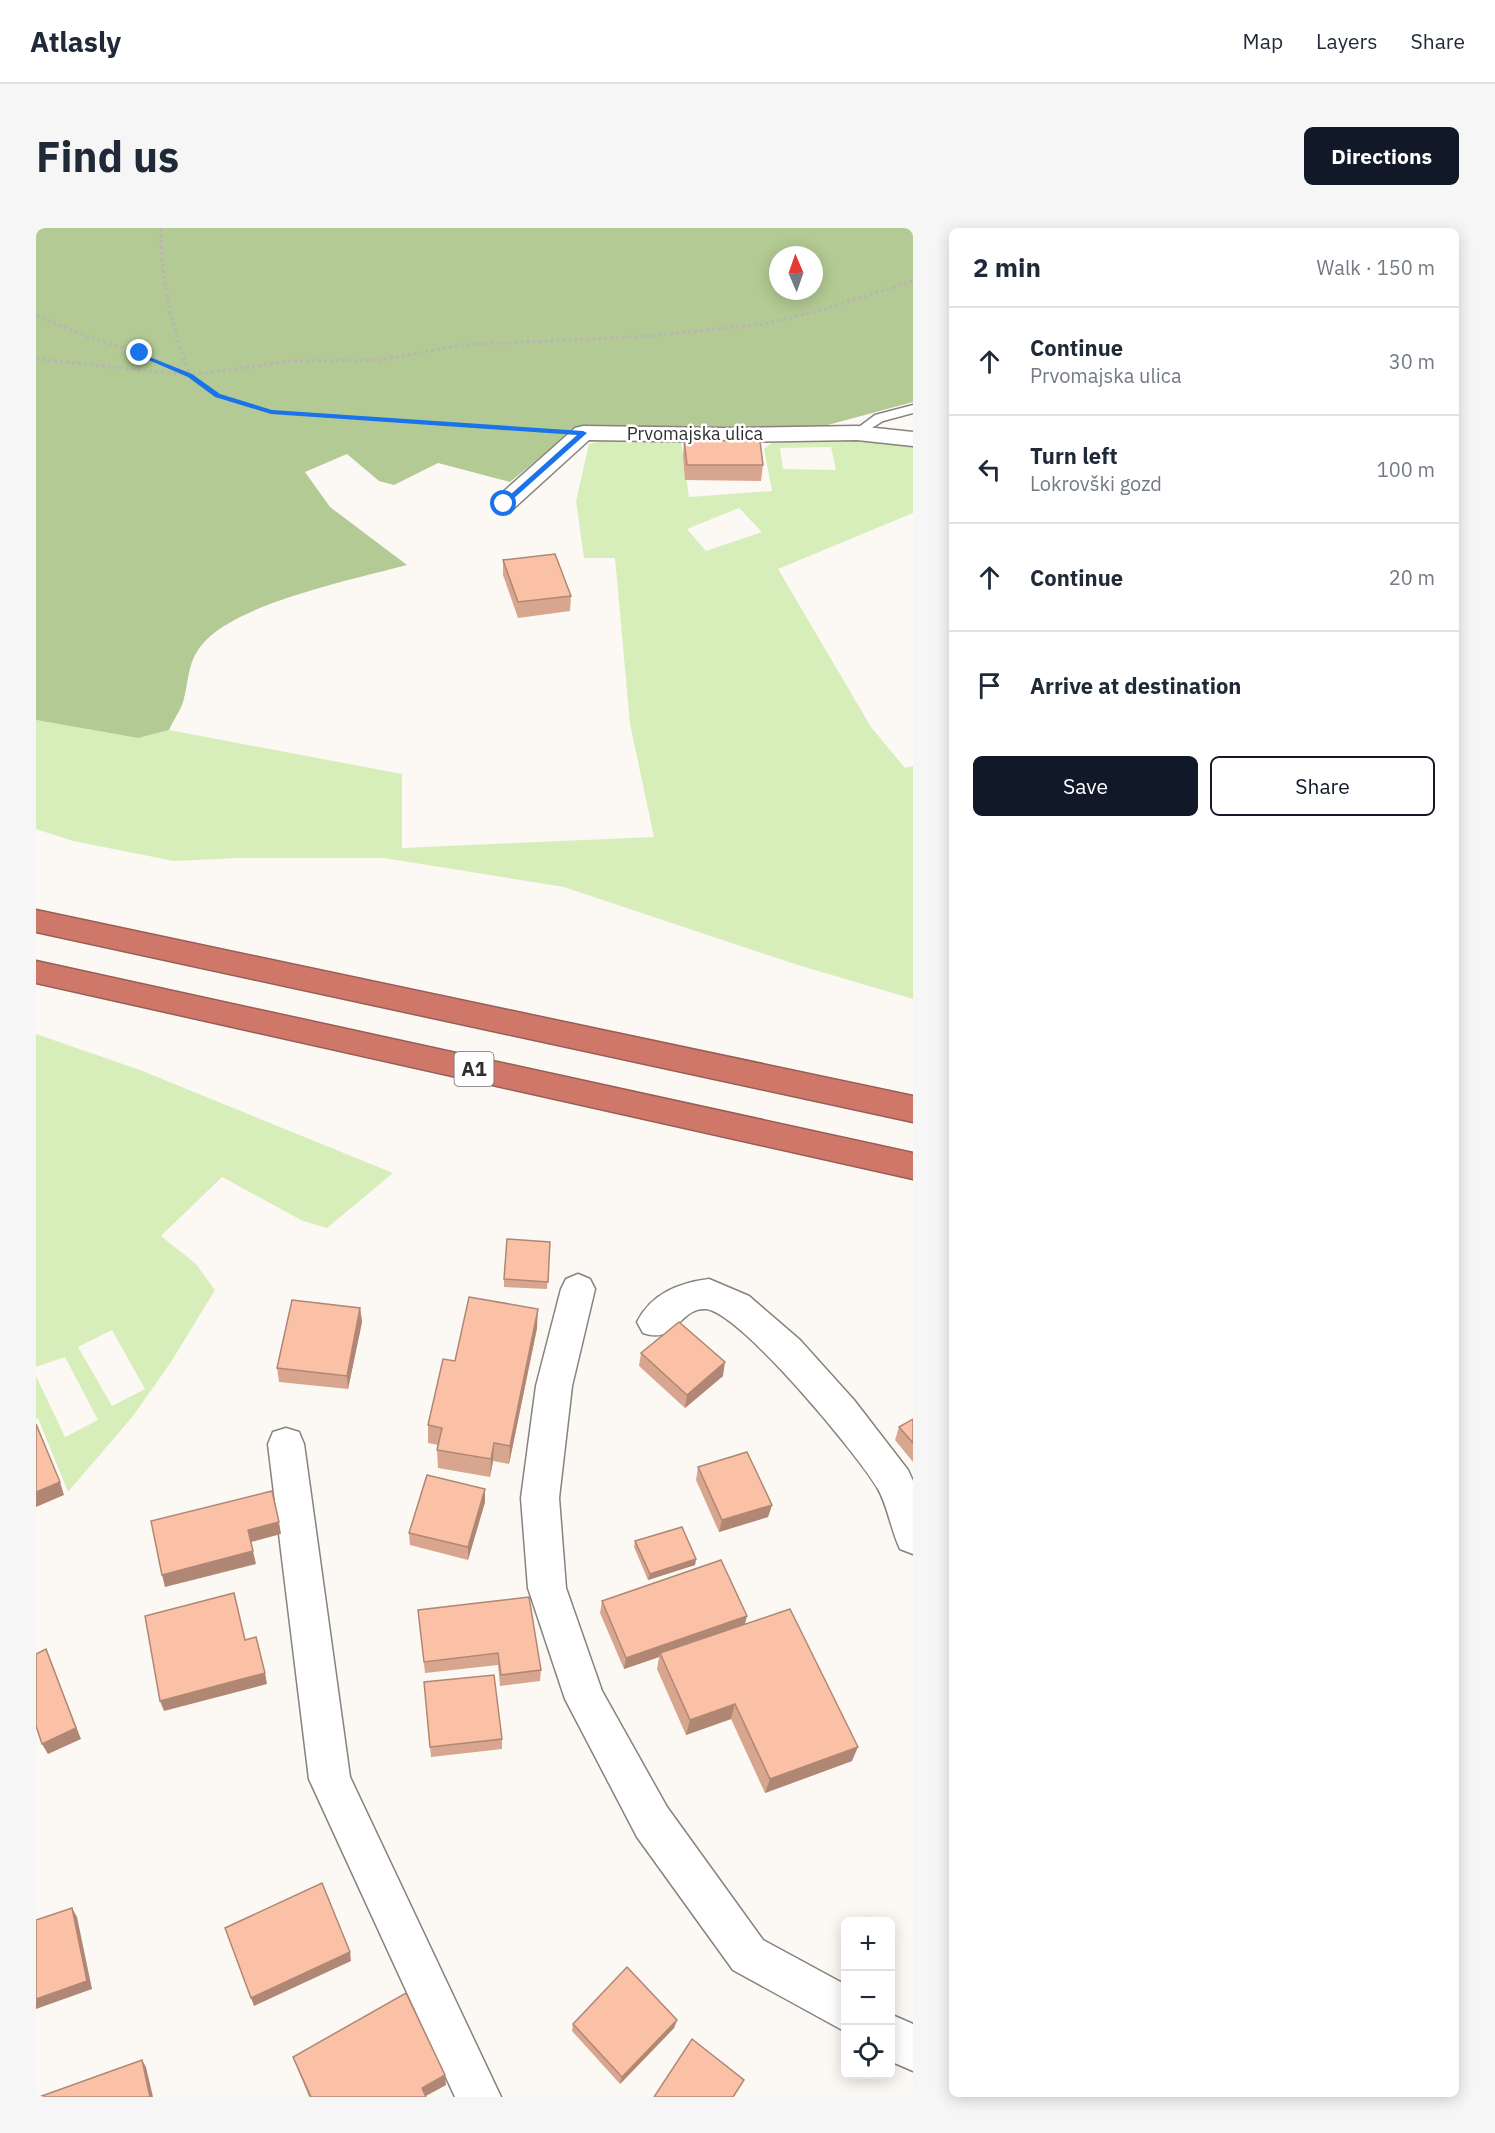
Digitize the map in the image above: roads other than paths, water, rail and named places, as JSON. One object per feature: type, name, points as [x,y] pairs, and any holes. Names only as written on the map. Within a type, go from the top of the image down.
[{"type":"highway","name":"A1","points":[[36,921],[913,1109]]},
{"type":"highway","name":"A1","points":[[36,972],[913,1166]]},
{"type":"street","name":"Prvomajska ulica","points":[[504,504],[583,433],[723,435],[857,433],[913,439]]},
{"type":"street","points":[[578,1289],[554,1386],[540,1498],[547,1588],[585,1699],[652,1822],[748,1954],[841,2007]]},
{"type":"street","points":[[655,1322],[685,1297],[708,1294],[737,1306],[787,1351],[840,1411],[895,1482],[913,1537]]},
{"type":"street","points":[[286,1444],[330,1779],[478,2097]]},
{"type":"street","points":[[895,2038],[913,2049]]},
{"type":"lane","points":[[857,433],[879,418],[913,409]]}]
